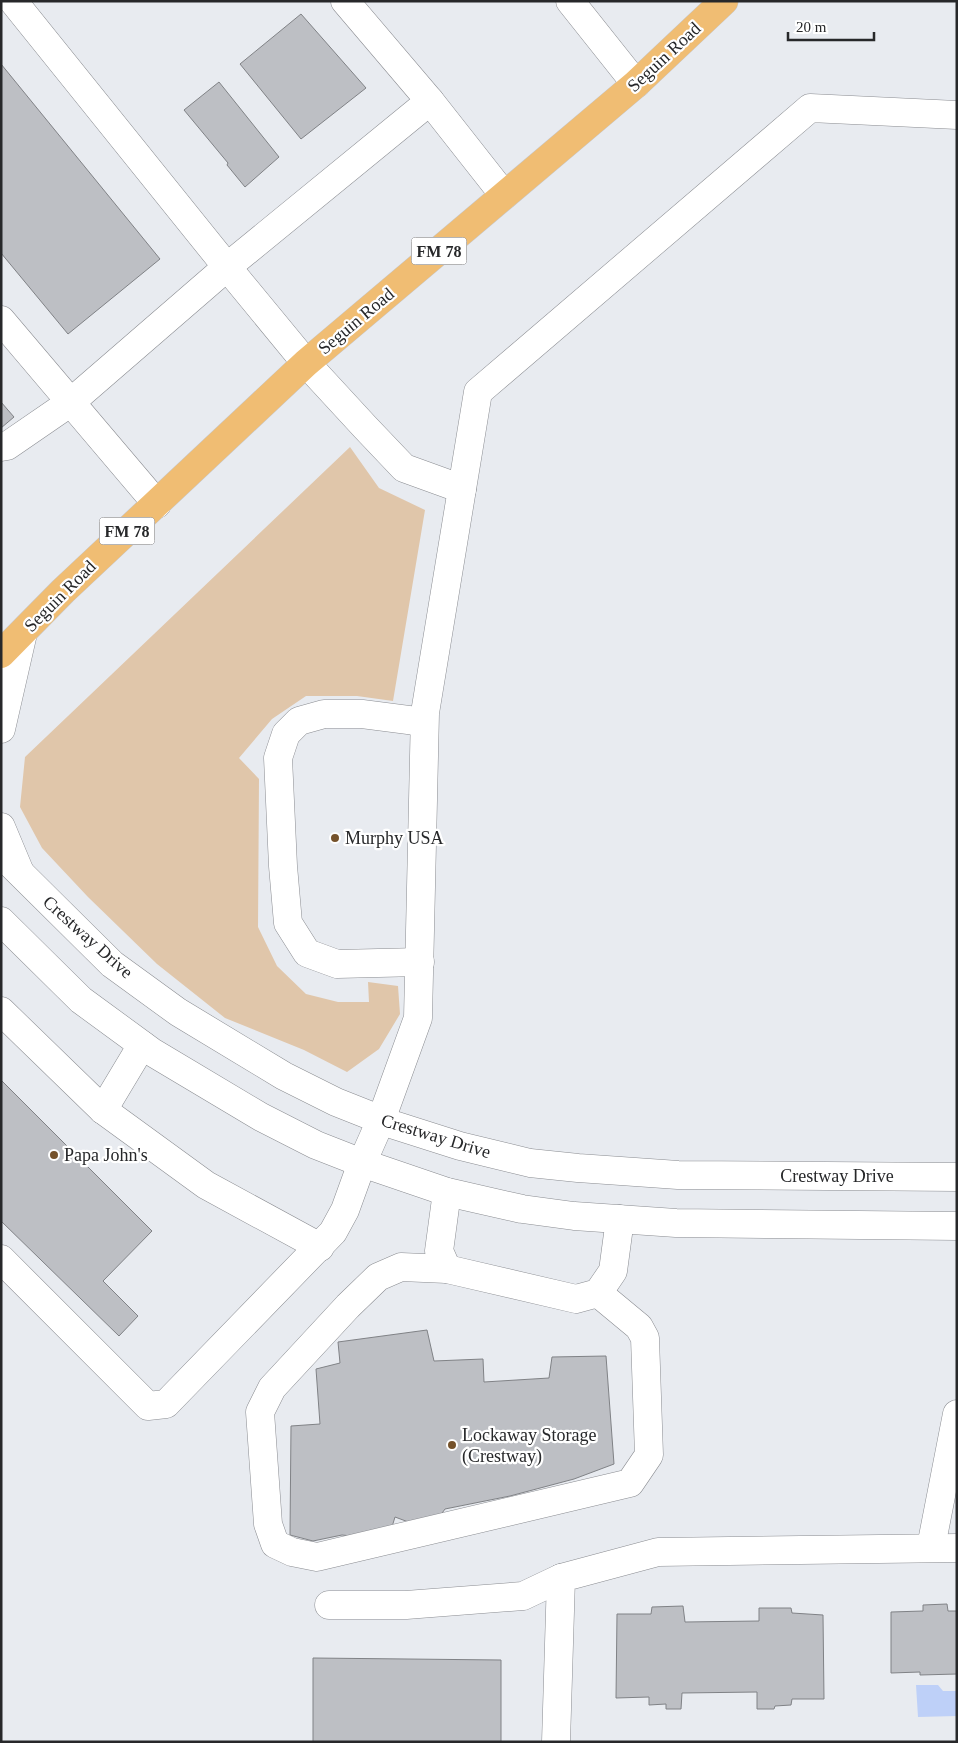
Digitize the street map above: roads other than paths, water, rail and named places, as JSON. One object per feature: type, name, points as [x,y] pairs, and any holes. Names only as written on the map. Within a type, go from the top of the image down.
[{"type":"main road","name":"Seguin Road","points":[[1,654],[62,592],[306,363],[636,84],[724,1]]},
{"type":"street","points":[[13,1],[306,363],[365,428],[404,468],[462,489]]},
{"type":"street","points":[[345,1],[430,101],[504,195]]},
{"type":"street","points":[[570,1],[636,84]]},
{"type":"street","points":[[1,447],[7,446],[71,402],[227,267],[430,101]]},
{"type":"street","points":[[1,1259],[148,1406],[166,1404],[333,1232],[340,1221],[381,1120],[418,1018],[424,722],[478,392],[810,108],[957,115]]},
{"type":"street","points":[[1,320],[157,504]]},
{"type":"street","points":[[1,729],[23,633]]},
{"type":"street","points":[[420,962],[337,964],[307,954],[288,923],[282,866],[278,758],[286,734],[299,721],[324,714],[362,714],[424,722]]},
{"type":"street","points":[[1,827],[22,876]]},
{"type":"street","name":"Crestway Drive","points":[[1,854],[112,964],[178,1012],[284,1076],[336,1102],[381,1120],[460,1146],[530,1162],[578,1168],[678,1175],[957,1177]]},
{"type":"street","points":[[1,921],[81,1000],[142,1045],[261,1117],[316,1145],[447,1192],[522,1210],[676,1223],[957,1226]]},
{"type":"street","points":[[1,1011],[103,1110],[206,1185],[320,1247]]},
{"type":"street","points":[[103,1110],[142,1045]]},
{"type":"street","points":[[447,1192],[439,1251],[447,1269]]},
{"type":"street","points":[[598,1293],[639,1327],[645,1338],[649,1455],[630,1483],[317,1557],[292,1552],[275,1544],[268,1524],[260,1412],[272,1388],[348,1306],[378,1277],[401,1267],[447,1269],[576,1299],[598,1293],[613,1270],[620,1219]]},
{"type":"street","points":[[328,1605],[406,1605],[523,1596],[561,1578],[658,1552],[944,1547],[957,1414]]},
{"type":"street","points":[[556,1742],[561,1578]]},
{"type":"water","points":[[916,1685],[938,1685],[943,1691],[957,1691],[957,1716],[918,1717]]},
{"type":"place","name":"Murphy USA","points":[[335,838]]},
{"type":"place","name":"Papa John's","points":[[54,1155]]},
{"type":"place","name":"Lockaway Storage (Crestway)","points":[[452,1445]]}]
